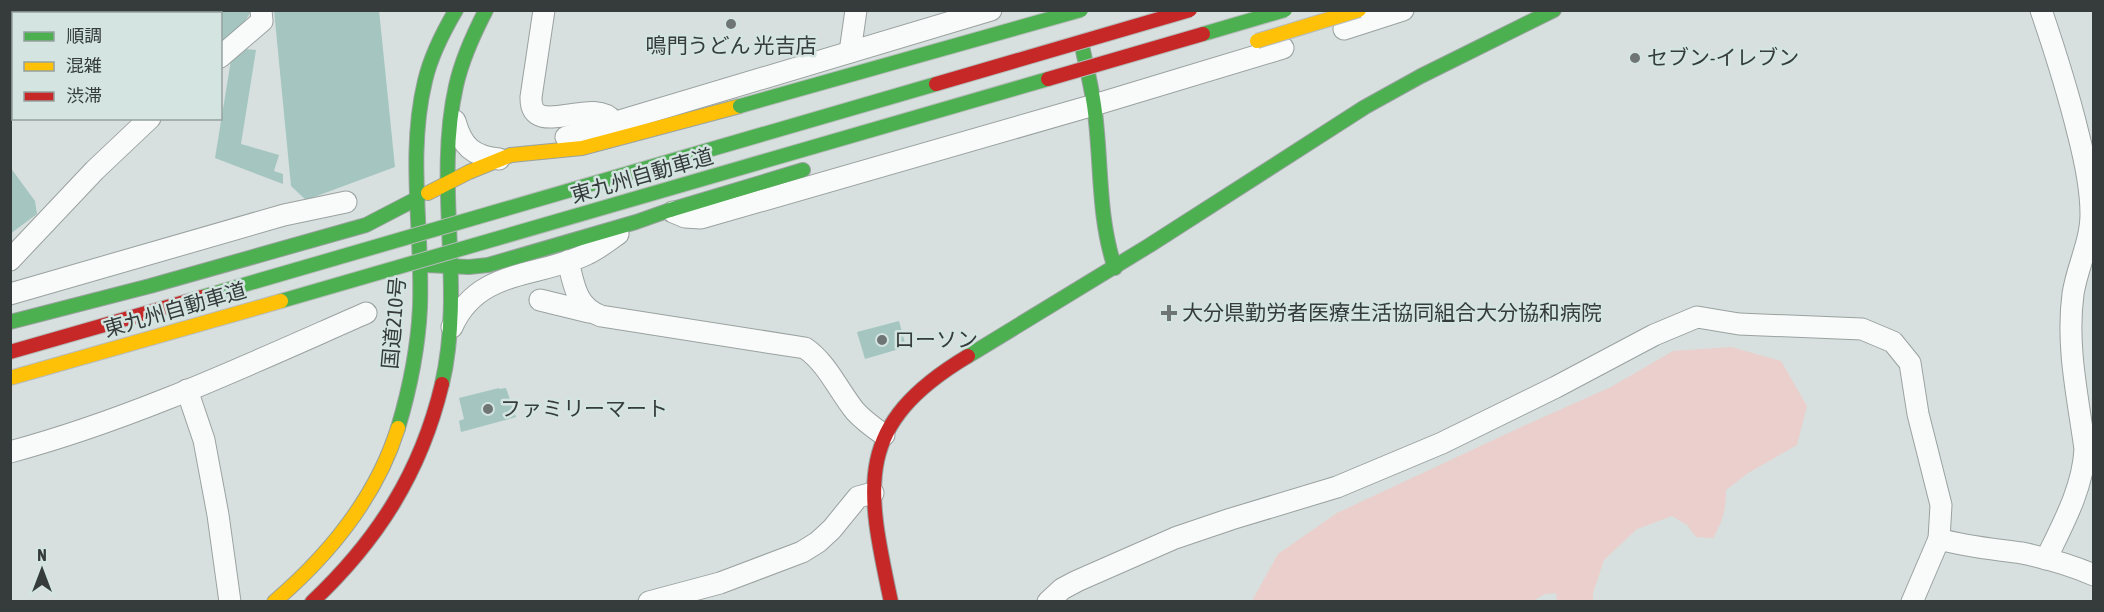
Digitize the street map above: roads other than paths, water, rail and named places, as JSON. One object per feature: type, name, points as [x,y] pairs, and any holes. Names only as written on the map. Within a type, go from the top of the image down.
[{"type":"main road","name":"国道210号","points":[[274,602],[317,564],[349,524],[387,455],[404,409],[415,360],[420,308],[418,198],[421,102],[437,46],[456,10]]},
{"type":"main road","points":[[312,602],[340,575],[388,513],[410,475],[426,438],[439,395],[448,336],[450,246],[448,137],[451,99],[466,50],[486,10]]},
{"type":"main road","name":"東九州自動車道","points":[[10,352],[470,221],[1190,10]]},
{"type":"main road","name":"東九州自動車道","points":[[10,378],[569,219],[1285,10]]},
{"type":"main road","points":[[1239,46],[1359,10]]},
{"type":"main road","points":[[891,602],[875,522],[873,482],[877,455],[885,435],[901,408],[924,386],[1115,268],[1351,116],[1403,86],[1554,10]]},
{"type":"main road","points":[[366,225],[448,182],[505,157],[582,148],[1078,18],[1094,105],[1104,224],[1107,244],[1115,268]]},
{"type":"main road","points":[[1072,94],[1106,85]]},
{"type":"main road","points":[[10,369],[204,308],[310,271],[341,263],[379,259],[450,267],[488,265],[809,168]]},
{"type":"main road","points":[[10,322],[366,225],[409,217],[434,223],[444,234],[450,246]]},
{"type":"main road","points":[[341,263],[377,267],[391,273],[404,284],[414,304],[418,335]]},
{"type":"street","points":[[222,55],[262,21],[261,10]]},
{"type":"street","points":[[544,10],[531,98],[534,112],[545,118],[587,112],[600,113],[610,117],[613,121]]},
{"type":"street","points":[[850,52],[856,10]]},
{"type":"street","points":[[451,99],[458,132],[464,144],[473,152],[486,158],[505,157],[613,121],[991,10]]},
{"type":"street","points":[[670,210],[685,217],[701,218],[1094,105],[1403,10]]},
{"type":"street","points":[[2041,10],[2065,81],[2087,168],[2091,213],[2088,240],[2076,274],[2071,311],[2072,352],[2085,449],[2084,462],[2073,499],[2046,559]]},
{"type":"street","points":[[10,260],[95,170],[148,120]]},
{"type":"street","points":[[10,294],[284,215],[346,202]]},
{"type":"street","points":[[448,336],[463,307],[480,290],[512,277],[587,254],[636,222]]},
{"type":"street","points":[[568,261],[579,300],[589,312]]},
{"type":"street","points":[[540,300],[601,316],[805,348],[819,359],[855,410],[885,435]]},
{"type":"street","points":[[10,452],[71,434],[187,390],[366,313]]},
{"type":"street","points":[[1048,602],[1062,589],[1077,581],[1174,538],[1337,487],[1442,443],[1556,387],[1654,335],[1697,316],[1739,324],[1862,329],[1893,342],[1910,363],[1918,414],[1941,505],[1939,539],[1912,602]]},
{"type":"street","points":[[187,390],[204,441],[218,515],[230,602]]},
{"type":"street","points":[[649,602],[720,583],[802,552],[819,542],[858,497],[873,493]]},
{"type":"street","points":[[1939,539],[1964,546],[2014,552],[2046,559],[2094,575]]},
{"type":"place","name":"鳴門うどん 光吉店","points":[[731,24]]},
{"type":"place","name":"セブン-イレブン","points":[[1635,58]]},
{"type":"place","name":"大分県勤労者医療生活協同組合大分協和病院","points":[[1169,313]]},
{"type":"place","name":"ローソン","points":[[882,340]]},
{"type":"place","name":"ファミリーマート","points":[[488,409]]}]
